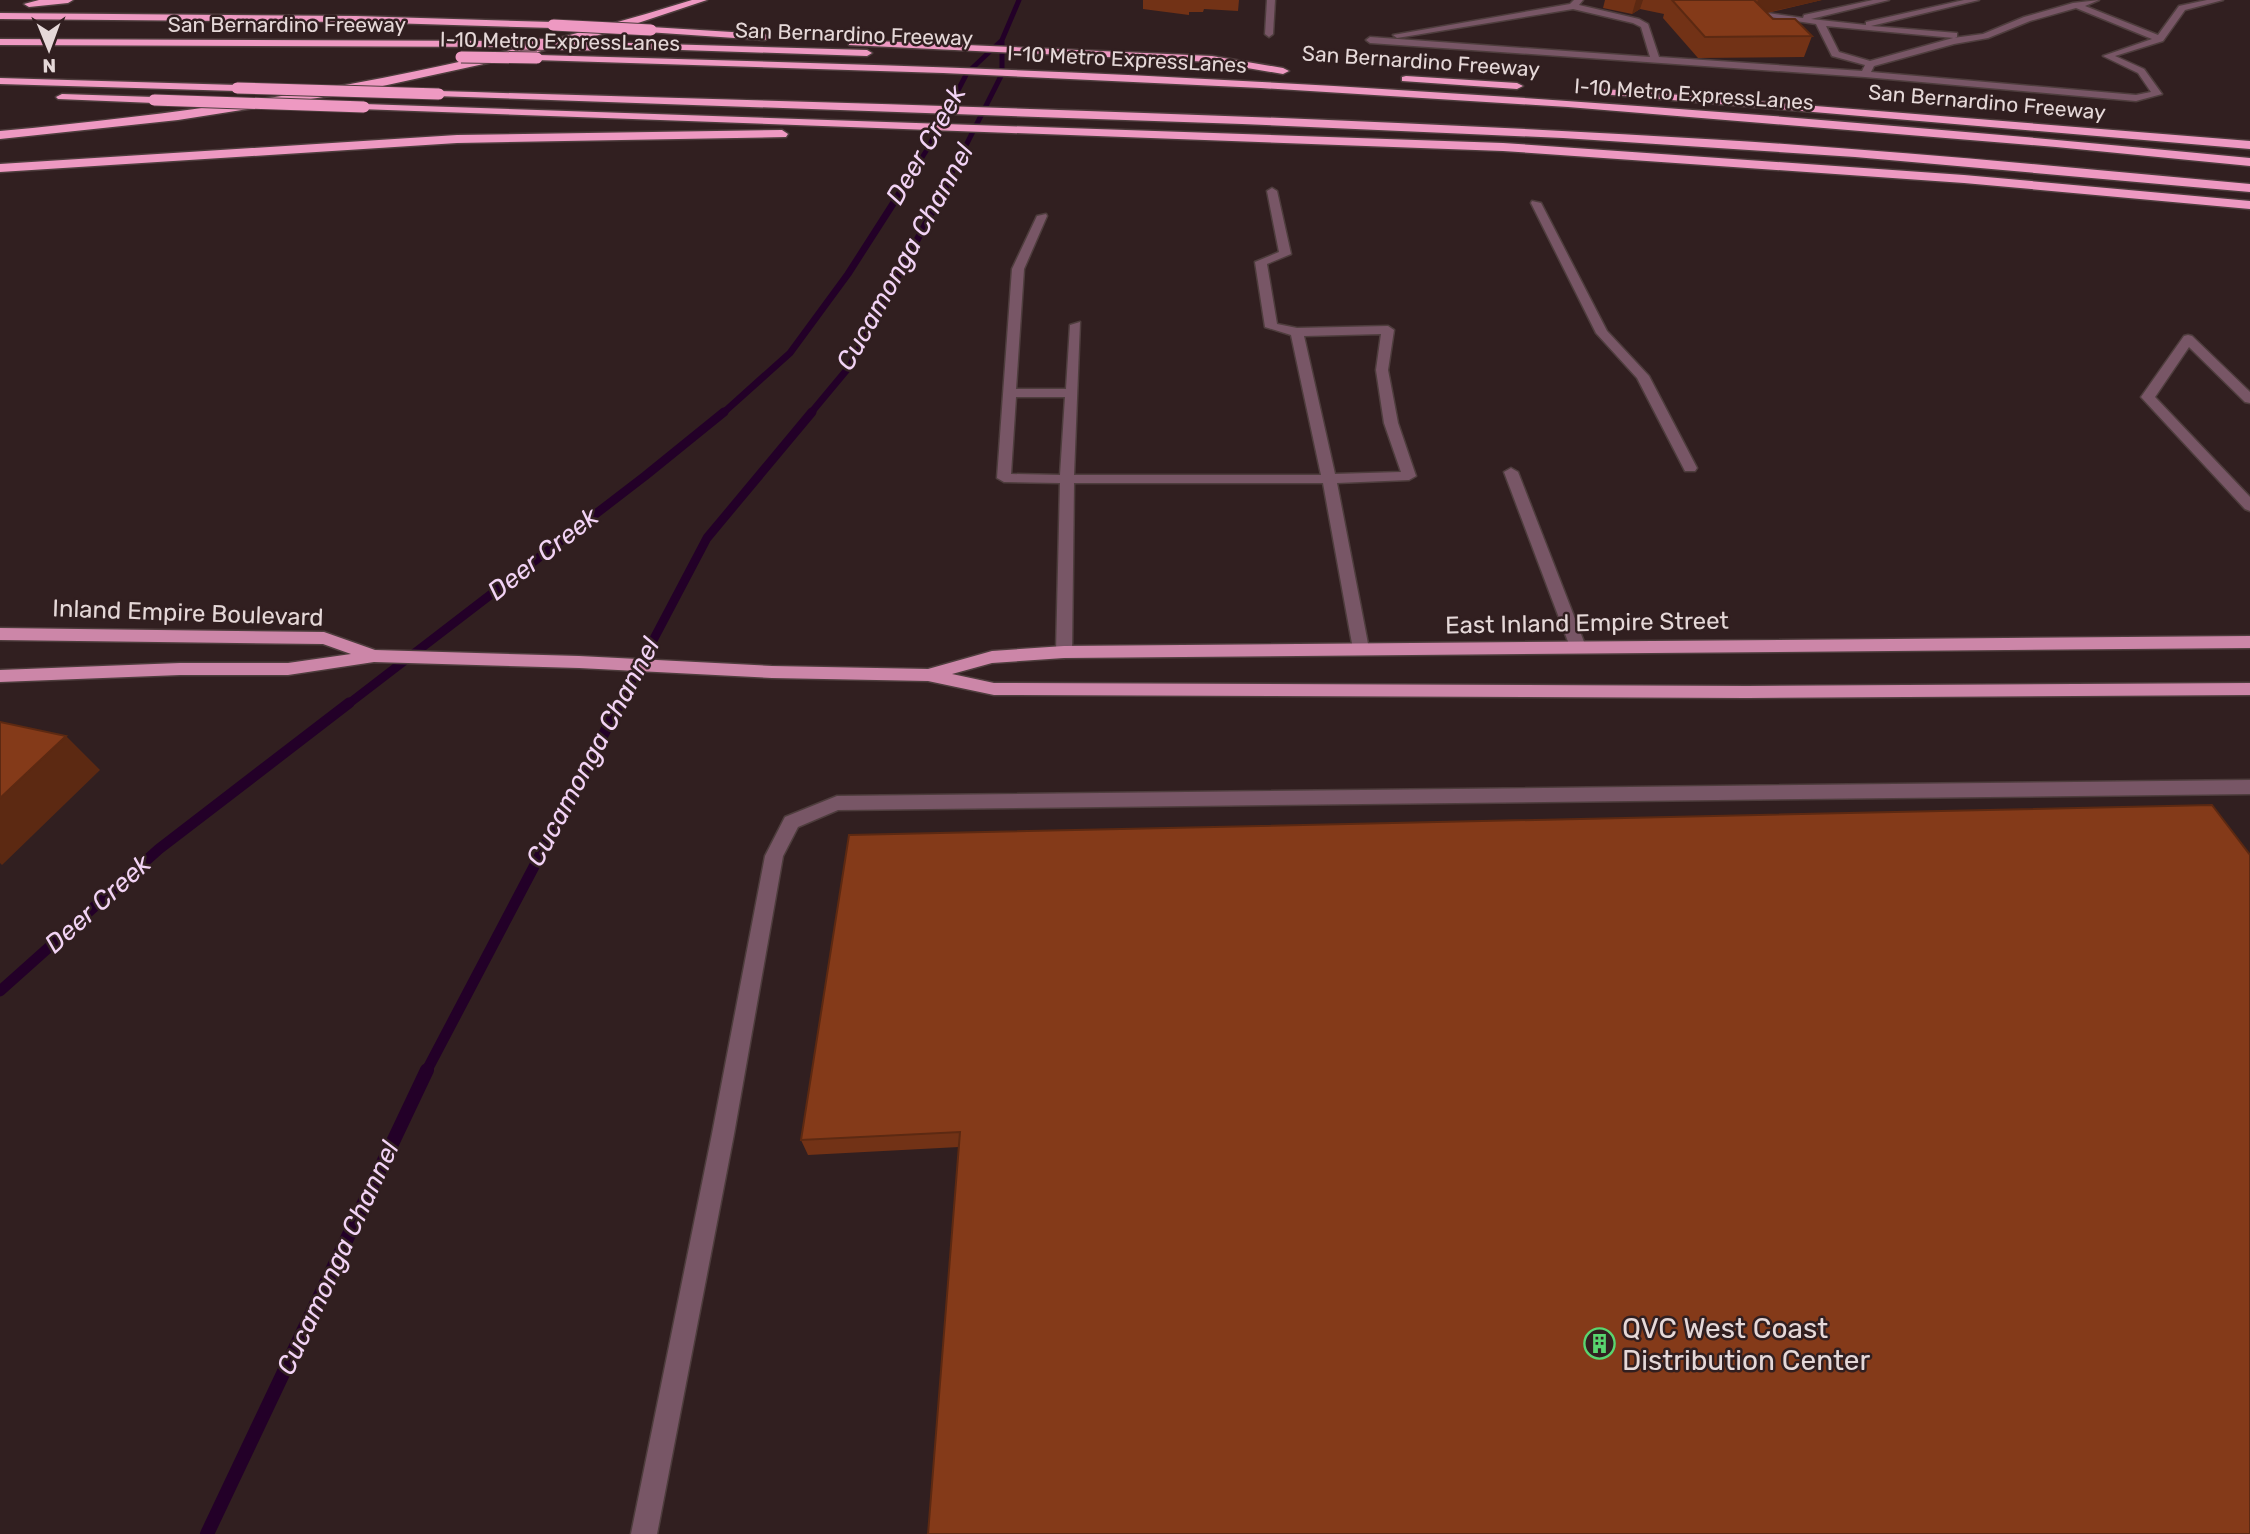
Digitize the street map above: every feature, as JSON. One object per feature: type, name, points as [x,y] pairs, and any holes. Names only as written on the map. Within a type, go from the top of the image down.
[{"type":"highway","points":[[0,7],[68,0]]},
{"type":"highway","points":[[0,135],[184,116],[385,83],[541,47],[702,0]]},
{"type":"highway","points":[[0,16],[398,20],[771,37]]},
{"type":"highway","points":[[784,38],[955,52]]},
{"type":"highway","name":"San Bernardino Freeway","points":[[0,42],[515,44],[955,52],[1297,72]]},
{"type":"highway","name":"I-10 Metro ExpressLanes","points":[[447,57],[943,70],[1568,104],[2029,141],[2250,162]]},
{"type":"highway","name":"San Bernardino Freeway","points":[[1389,78],[1536,87]]},
{"type":"highway","name":"I-10 Metro ExpressLanes","points":[[0,80],[1359,125],[1713,143],[2250,188]]},
{"type":"highway","name":"San Bernardino Freeway","points":[[1591,91],[2250,145]]},
{"type":"highway","points":[[51,97],[1005,128],[1543,149],[1937,177],[2250,205]]},
{"type":"highway","points":[[0,168],[457,139],[584,135],[773,135],[913,125]]},
{"type":"main road","name":"Inland Empire Boulevard","points":[[0,634],[324,638],[374,656]]},
{"type":"main road","name":"East Inland Empire Street","points":[[928,675],[992,657],[1064,652],[2250,642]]},
{"type":"main road","name":"East Inland Empire Street","points":[[374,656],[928,675],[994,690],[1747,692],[2250,689]]},
{"type":"main road","name":"Inland Empire Boulevard","points":[[0,676],[180,668],[288,669],[374,656]]},
{"type":"street","points":[[1269,34],[1271,0]]},
{"type":"street","points":[[1792,20],[1885,0]]},
{"type":"street","points":[[1854,27],[1975,0]]},
{"type":"street","points":[[1820,23],[1835,54],[1868,69],[1953,41],[1985,36],[2027,19],[2095,0]]},
{"type":"street","points":[[1655,60],[1645,26],[1576,3],[1370,40],[1655,60],[1868,69],[2136,98],[2157,94],[2141,71],[2107,56],[2160,39],[2182,8],[2219,0]]},
{"type":"street","points":[[2078,3],[2160,39]]},
{"type":"street","points":[[1760,15],[1854,27],[1985,36]]},
{"type":"street","points":[[1042,216],[1018,269],[1004,478],[1068,480],[1409,476],[1391,423],[1382,370],[1388,330],[1297,332],[1271,327],[1261,262],[1285,254],[1272,191]]},
{"type":"street","points":[[1536,203],[1602,333],[1643,376],[1690,468]]},
{"type":"street","points":[[1064,652],[1068,480],[1076,324]]},
{"type":"street","points":[[1297,332],[1329,478],[1361,649]]},
{"type":"street","points":[[2250,400],[2188,339],[2148,397],[2250,506]]},
{"type":"street","points":[[1010,393],[1072,393]]},
{"type":"street","points":[[1511,472],[1578,647]]},
{"type":"street","points":[[644,1534],[723,1134],[774,856],[791,822],[837,803],[2250,787]]},
{"type":"building","points":[[1672,0],[1754,0],[1773,19],[1795,19],[1812,36],[1705,37]]},
{"type":"building","points":[[0,722],[66,736],[0,798]]},
{"type":"building","name":"QVC West Coast Distribution Center","points":[[2212,805],[2250,855],[2250,1534],[928,1534],[960,1132],[801,1140],[849,835]]},
{"type":"waterway","name":"Cucamonga Channel","points":[[947,183],[1002,74],[1002,40],[1019,0]]},
{"type":"waterway","name":"Deer Creek","points":[[906,183],[928,148],[967,73],[1000,42]]},
{"type":"waterway","name":"Deer Creek","points":[[722,414],[790,353],[848,274],[907,182]]},
{"type":"waterway","name":"Cucamonga Channel","points":[[810,414],[850,366],[948,182]]},
{"type":"waterway","name":"Deer Creek","points":[[347,705],[724,412]]},
{"type":"waterway","name":"Cucamonga Channel","points":[[619,705],[707,538],[812,412]]},
{"type":"waterway","name":"Deer Creek","points":[[0,991],[159,849],[349,703]]},
{"type":"waterway","name":"Cucamonga Channel","points":[[427,1071],[620,703]]},
{"type":"waterway","name":"Cucamonga Channel","points":[[207,1534],[427,1071]]},
{"type":"place","name":"QVC West Coast Distribution Center","points":[[1599,1344]]}]
